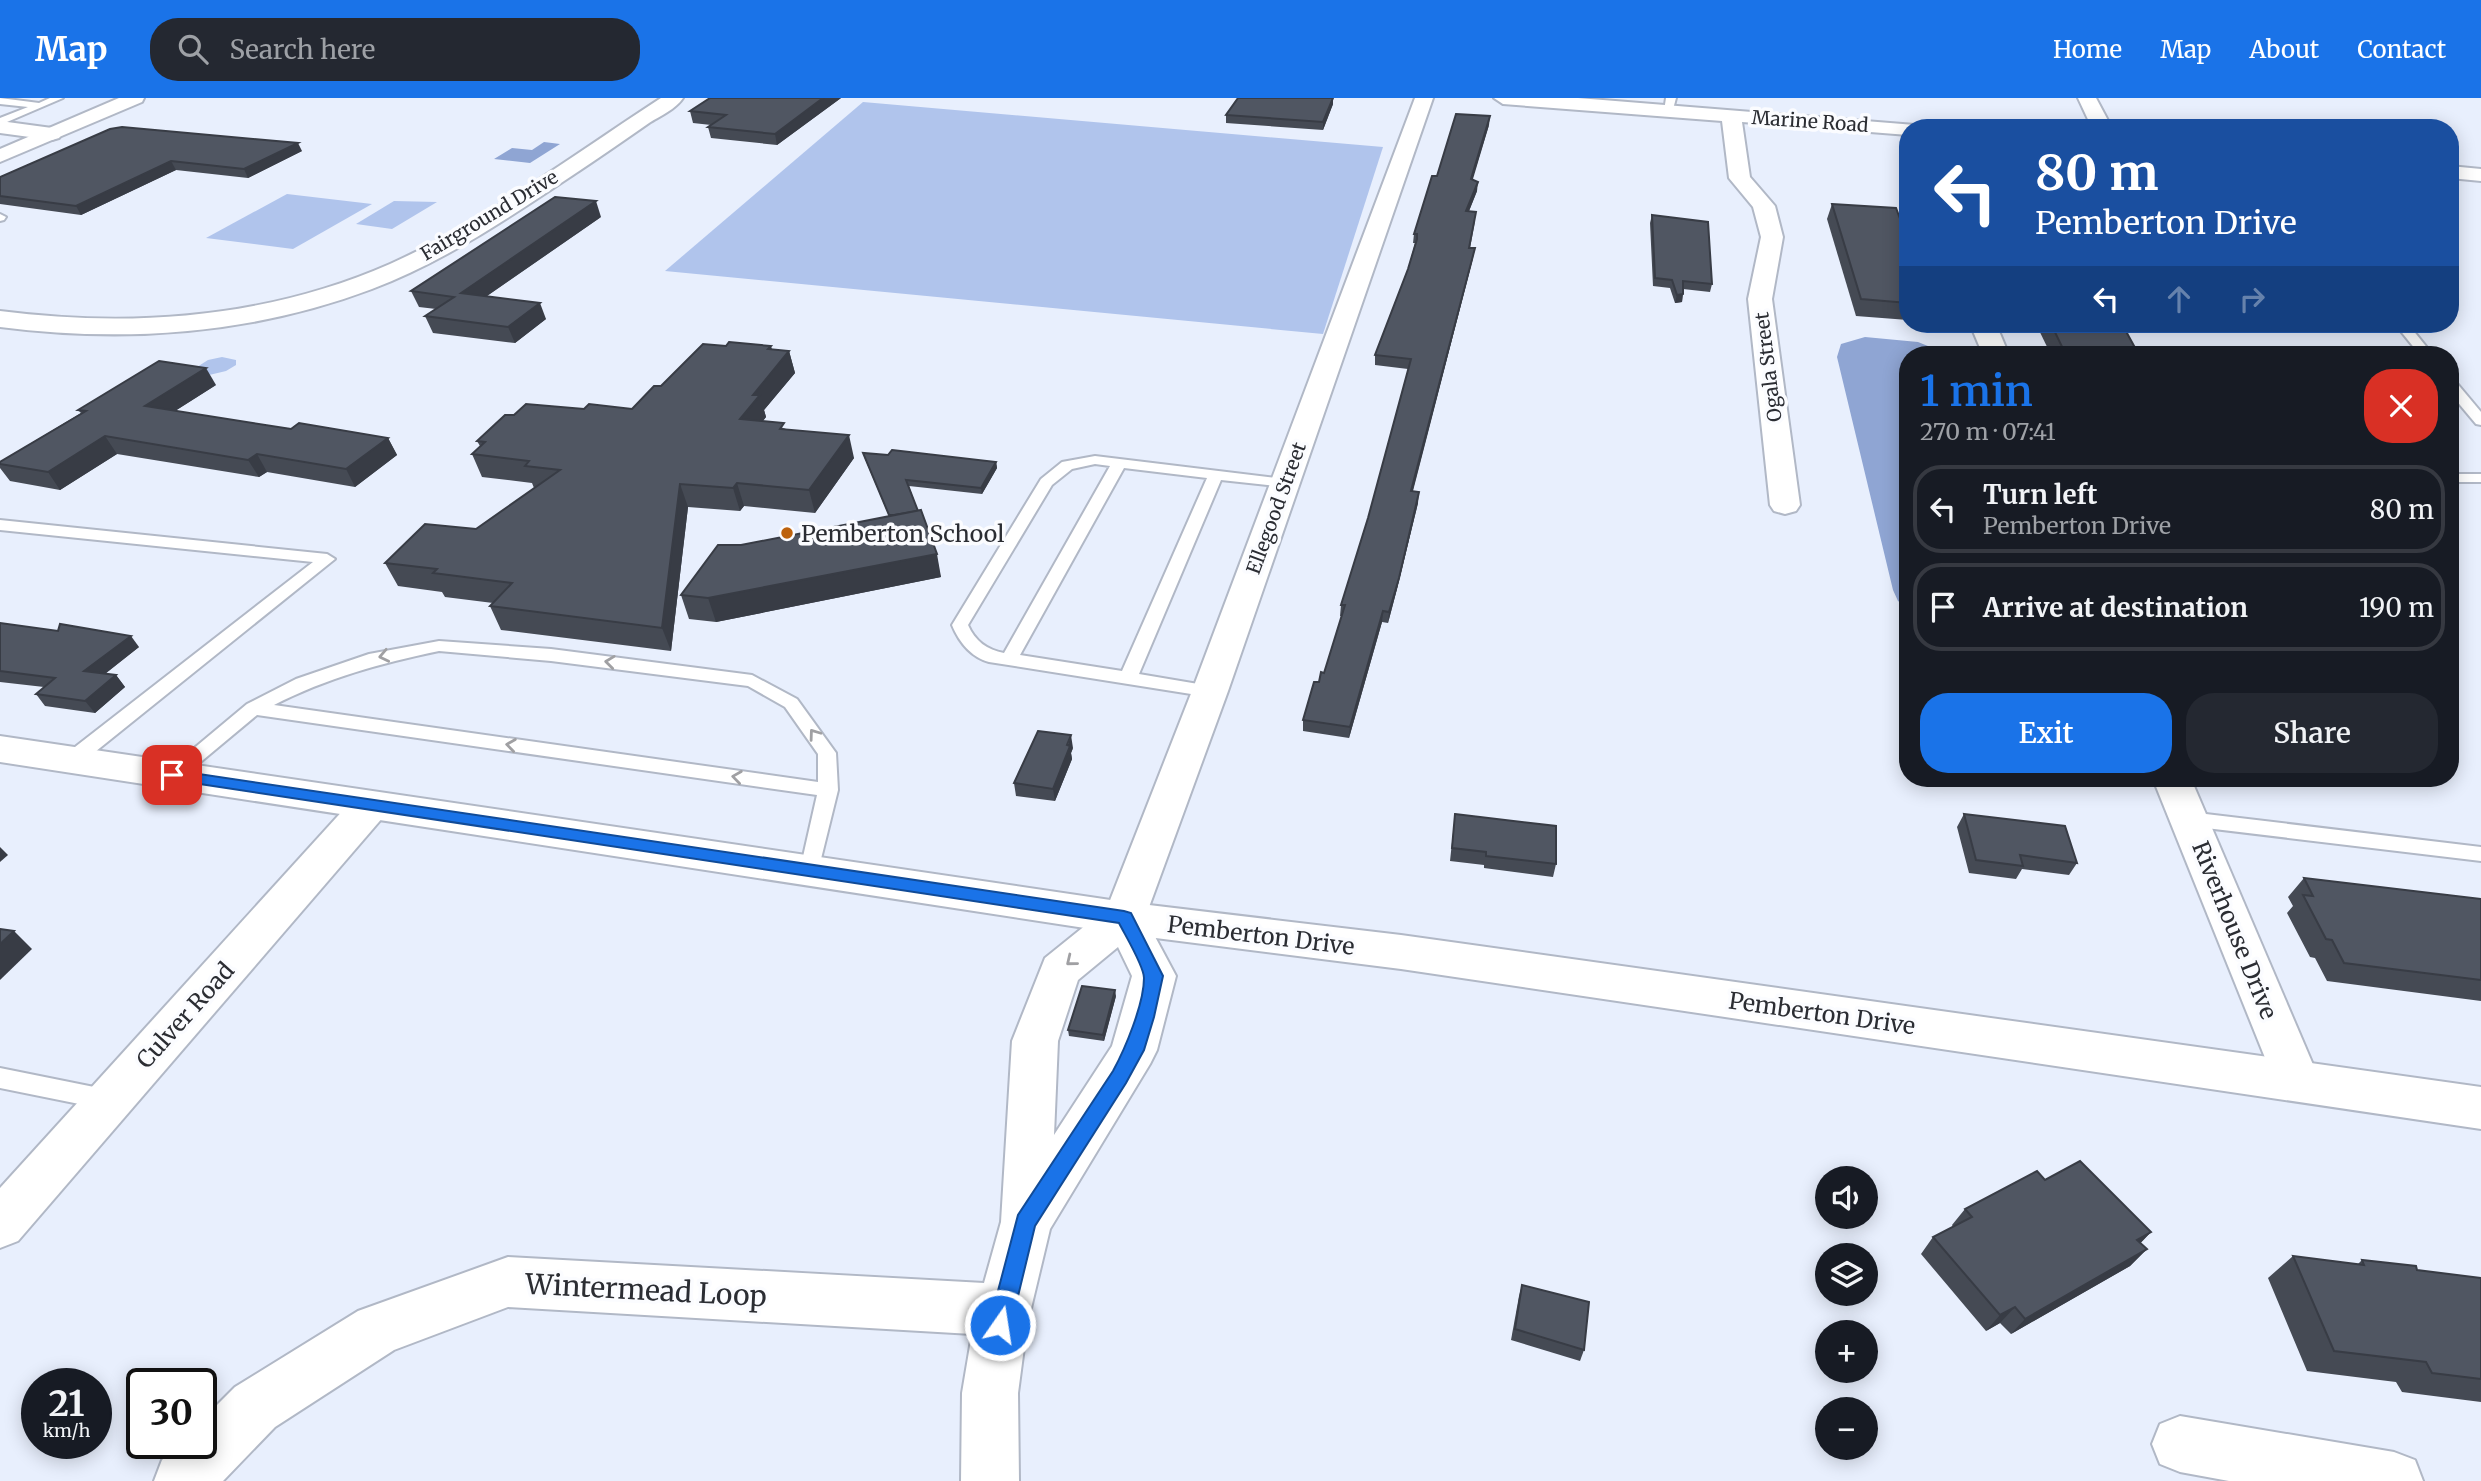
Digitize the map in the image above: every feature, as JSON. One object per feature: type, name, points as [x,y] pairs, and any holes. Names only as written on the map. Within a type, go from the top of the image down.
[{"type":"street","points":[[0,156],[135,98]]},
{"type":"street","name":"Fairground Drive","points":[[0,319],[71,327],[125,328],[202,322],[331,295],[398,270],[473,230],[674,98]]},
{"type":"street","name":"Ellegood Street","points":[[1124,918],[1424,98]]},
{"type":"street","name":"Marine Road","points":[[1503,98],[1670,104],[1731,115],[1899,128]]},
{"type":"street","points":[[2087,98],[2098,119]]},
{"type":"street","name":"Ogala Street","points":[[1731,115],[1740,178],[1764,206],[1772,237],[1760,299],[1785,505]]},
{"type":"street","points":[[0,127],[52,134]]},
{"type":"street","points":[[2459,173],[2481,175]]},
{"type":"street","name":"Pemberton Drive","points":[[0,749],[1124,918],[1401,952],[2481,1108]]},
{"type":"street","name":"Riverhouse Drive","points":[[2175,787],[2297,1081]]},
{"type":"street","name":"Culver Road","points":[[0,1224],[370,806]]},
{"type":"street","points":[[990,1481],[990,1393],[1003,1310],[1026,1222],[1034,1054],[1041,1018],[1060,970],[1124,918],[1154,976],[1134,1050],[1026,1222]]},
{"type":"street","name":"Wintermead Loop","points":[[183,1481],[255,1407],[377,1329],[508,1282],[1003,1310]]},
{"type":"street","points":[[2180,1444],[2394,1481]]},
{"type":"lane","points":[[0,122],[58,98]]},
{"type":"lane","points":[[0,101],[39,105]]},
{"type":"lane","points":[[2459,395],[2481,421]]},
{"type":"lane","points":[[1209,691],[989,656],[975,648],[965,637],[960,625],[1046,482],[1056,472],[1081,461],[1285,483]]},
{"type":"lane","points":[[1009,659],[1119,463]]},
{"type":"lane","points":[[1128,678],[1216,474]]},
{"type":"lane","points":[[2459,478],[2481,478]]},
{"type":"lane","points":[[0,525],[327,559],[73,759]]},
{"type":"lane","points":[[172,775],[254,708],[302,683],[375,658],[439,646],[551,655],[752,681],[792,703],[827,752],[828,790],[810,870]]},
{"type":"lane","points":[[254,708],[828,790]]},
{"type":"lane","points":[[2189,819],[2481,854]]},
{"type":"lane","points":[[0,1079],[109,1100]]},
{"type":"shaded area","points":[[863,102],[1383,147],[1323,334],[665,271]]},
{"type":"shaded area","points":[[544,142],[560,144],[530,163],[494,159],[512,148],[532,150]]},
{"type":"shaded area","points":[[287,194],[372,204],[293,249],[206,238]]},
{"type":"shaded area","points":[[394,201],[437,202],[392,229],[356,224]]},
{"type":"shaded area","points":[[1865,337],[1918,342],[1928,346],[1899,346],[1899,602],[1893,590],[1837,357],[1841,344]]},
{"type":"shaded area","points":[[222,357],[236,360],[236,365],[226,371],[205,376],[194,369],[208,360]]},
{"type":"building","points":[[710,98],[823,98],[775,134],[708,127],[726,115],[690,111]]},
{"type":"building","points":[[1238,98],[1333,98],[1323,122],[1226,115]]},
{"type":"building","points":[[1456,114],[1490,116],[1471,179],[1478,182],[1466,211],[1476,212],[1469,248],[1475,248],[1411,491],[1419,492],[1399,578],[1389,612],[1383,611],[1350,727],[1303,720],[1314,682],[1319,682],[1321,672],[1324,673],[1345,605],[1341,605],[1368,518],[1411,359],[1375,355],[1408,269],[1417,239],[1417,234],[1414,234],[1432,176],[1437,176]]},
{"type":"building","points":[[122,127],[298,143],[244,169],[171,161],[76,206],[0,196],[0,177],[110,129]]},
{"type":"building","points":[[555,197],[596,201],[461,293],[540,303],[508,327],[425,316],[454,297],[411,291]]},
{"type":"building","points":[[1832,204],[1896,208],[1899,216],[1899,302],[1861,299]]},
{"type":"building","points":[[1652,215],[1708,222],[1712,284],[1683,281],[1683,294],[1677,295],[1672,280],[1655,278]]},
{"type":"building","points":[[2055,333],[2127,333],[2134,346],[2062,346]]},
{"type":"building","points":[[729,342],[771,346],[768,349],[789,351],[753,395],[760,395],[740,419],[784,423],[780,429],[849,435],[809,490],[737,483],[733,488],[680,484],[662,628],[490,606],[512,583],[433,573],[437,569],[385,563],[425,524],[476,529],[560,470],[525,466],[529,461],[472,454],[485,442],[477,441],[505,415],[514,415],[526,404],[584,409],[589,404],[632,409],[654,386],[661,386],[703,344],[726,346]]},
{"type":"building","points":[[159,361],[206,368],[145,406],[291,429],[299,423],[388,438],[346,469],[257,454],[248,460],[105,436],[48,472],[0,464],[86,411],[78,410]]},
{"type":"building","points":[[892,450],[996,462],[981,488],[906,480],[918,511],[889,515],[863,453],[888,455]]},
{"type":"building","points":[[921,510],[937,554],[708,598],[681,595],[718,545],[741,545]]},
{"type":"building","points":[[0,623],[58,631],[60,624],[131,636],[84,671],[116,675],[85,701],[36,694],[55,678],[0,671]]},
{"type":"building","points":[[1038,731],[1071,735],[1067,745],[1070,746],[1053,789],[1014,783]]},
{"type":"building","points":[[1455,814],[1556,826],[1556,864],[1486,856],[1486,852],[1452,848]]},
{"type":"building","points":[[1964,814],[2065,826],[2077,863],[2020,855],[2023,866],[1976,860]]},
{"type":"building","points":[[2304,878],[2481,899],[2481,980],[2344,963],[2332,940],[2326,939],[2303,895],[2313,896]]},
{"type":"building","points":[[0,929],[14,931],[0,944]]},
{"type":"building","points":[[1082,986],[1115,990],[1103,1035],[1068,1030]]},
{"type":"building","points":[[2080,1161],[2151,1232],[2137,1240],[2147,1249],[2025,1319],[2015,1307],[2000,1315],[1933,1237],[1972,1217],[1965,1209],[2037,1171],[2045,1180]]},
{"type":"building","points":[[2293,1256],[2364,1265],[2362,1260],[2416,1266],[2417,1270],[2481,1278],[2481,1379],[2432,1373],[2426,1362],[2334,1351]]},
{"type":"building","points":[[1522,1285],[1589,1302],[1584,1350],[1515,1329]]},
{"type":"place","name":"Pemberton School","points":[[787,533]]},
{"type":"route","points":[[172,775],[1124,918],[1154,976],[1134,1050],[1026,1222],[1000,1325]]}]
